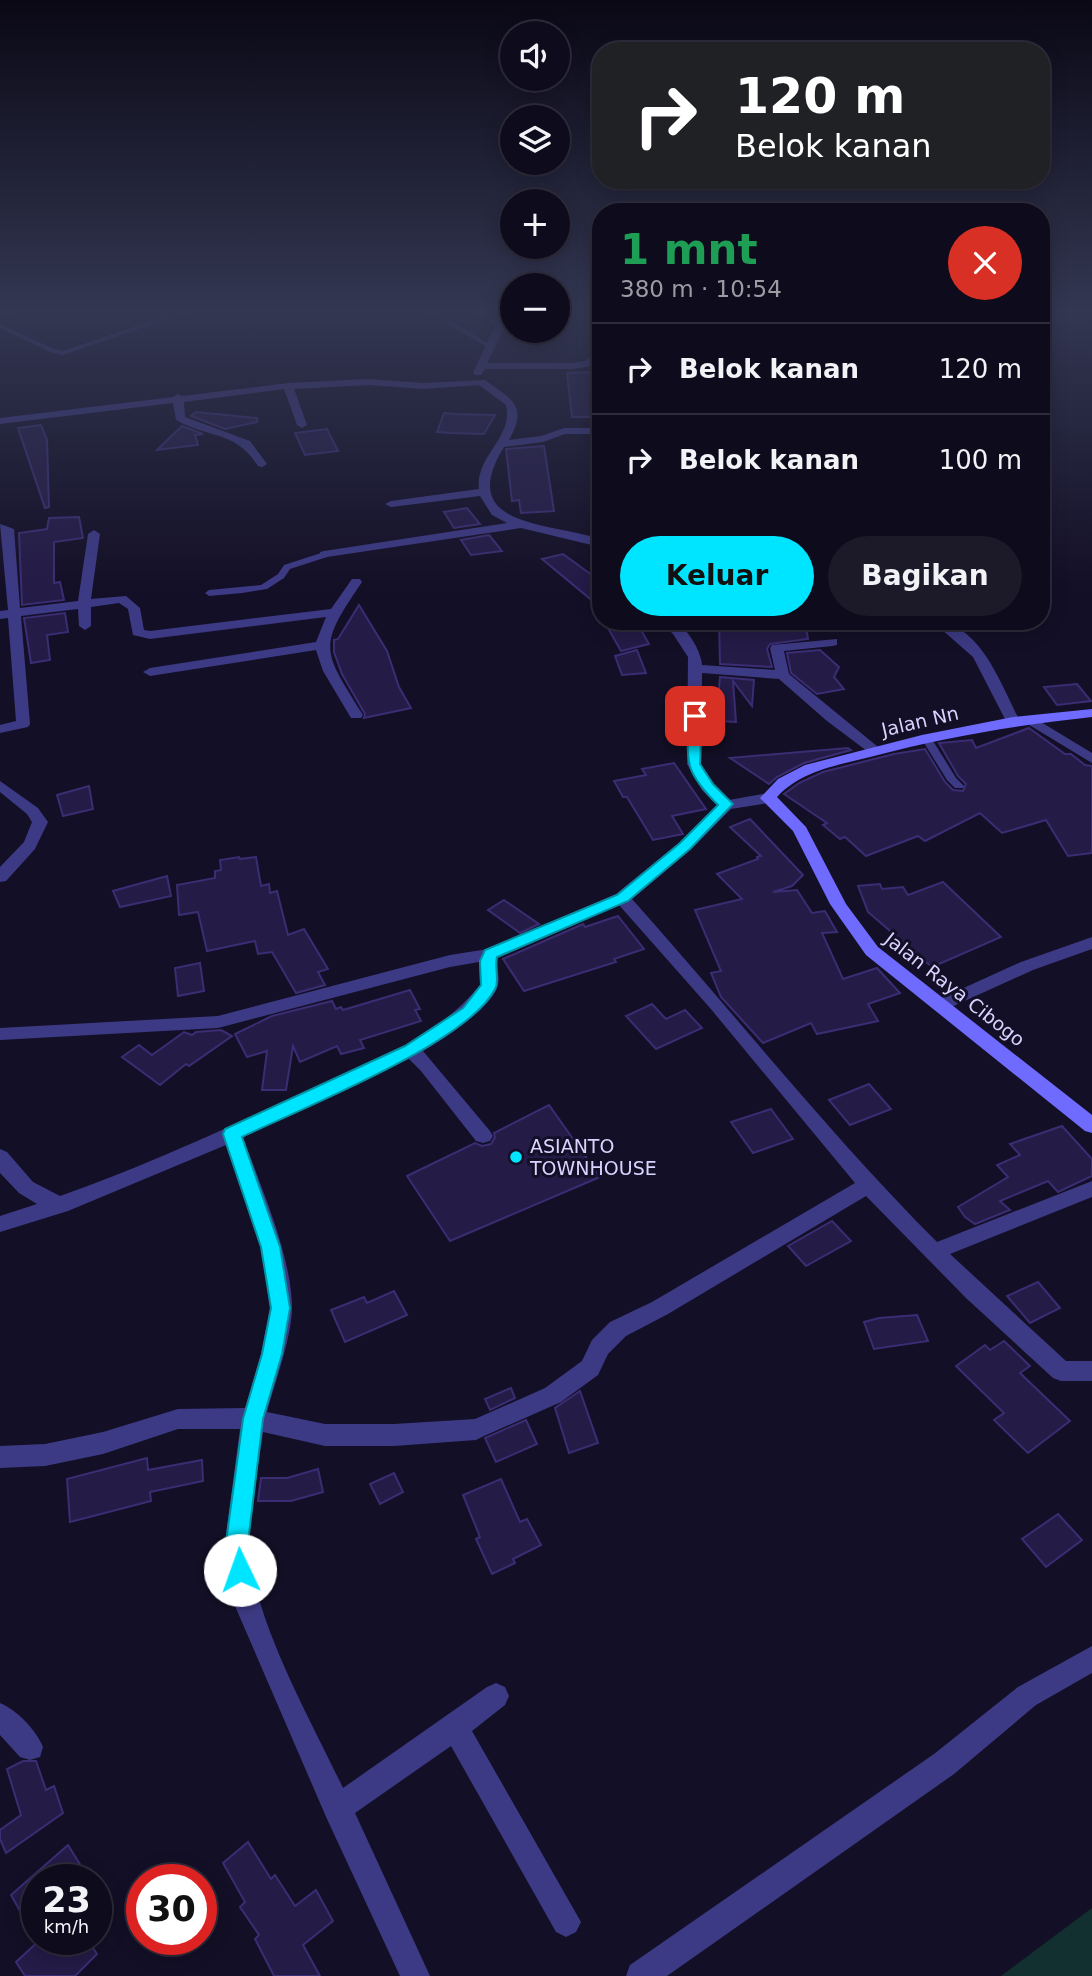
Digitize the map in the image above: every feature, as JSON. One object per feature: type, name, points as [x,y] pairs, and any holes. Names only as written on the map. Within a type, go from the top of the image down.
[{"type":"street","points":[[0,421],[139,402]]},
{"type":"street","points":[[178,402],[180,418],[245,441],[257,452],[262,464]]},
{"type":"street","points":[[294,402],[302,425]]},
{"type":"street","points":[[509,402],[514,410],[514,419],[486,466],[483,492],[496,512],[521,524],[592,540]]},
{"type":"street","points":[[499,444],[543,439],[564,431],[592,431]]},
{"type":"street","points":[[390,504],[483,492]]},
{"type":"street","points":[[324,555],[521,524]]},
{"type":"street","points":[[0,528],[8,529],[7,614],[23,724],[0,729]]},
{"type":"street","points":[[85,626],[84,603],[94,534]]},
{"type":"street","points":[[356,582],[335,612],[322,645],[329,668],[356,715]]},
{"type":"street","points":[[7,614],[119,598],[134,607],[138,632],[150,635],[335,612]]},
{"type":"street","points":[[677,630],[695,657],[697,669],[694,764],[707,787],[726,804]]},
{"type":"street","points":[[951,630],[979,655],[1013,721]]},
{"type":"street","points":[[832,642],[777,648],[783,675],[831,718],[876,751]]},
{"type":"street","points":[[150,672],[322,645]]},
{"type":"street","points":[[697,669],[783,675]]},
{"type":"street","name":"Jalan Nn","points":[[768,798],[783,782],[810,768],[926,738],[1013,721],[1092,713]]},
{"type":"street","points":[[1031,720],[1092,759]]},
{"type":"street","points":[[0,785],[33,811],[40,822],[38,834],[27,850],[0,877]]},
{"type":"street","points":[[0,1034],[218,1022],[450,961],[491,954],[622,898],[685,846],[726,804],[768,798]]},
{"type":"street","name":"Jalan Raya Cibogo","points":[[768,798],[805,833],[834,897],[857,934],[872,951],[1092,1126]]},
{"type":"street","points":[[622,898],[716,1004],[868,1185],[934,1252],[1061,1371],[1092,1371]]},
{"type":"street","points":[[942,1005],[1027,966],[1092,943]]},
{"type":"street","points":[[0,1224],[61,1205],[232,1134],[411,1050],[469,1012],[489,986],[488,961],[491,954]]},
{"type":"street","points":[[411,1050],[428,1066],[483,1136]]},
{"type":"street","points":[[232,1134],[271,1247],[281,1308],[272,1354],[253,1419],[237,1542],[240,1570],[253,1619],[415,1976]]},
{"type":"street","points":[[0,1157],[13,1177],[28,1192],[61,1205]]},
{"type":"street","points":[[0,1457],[45,1455],[103,1443],[178,1419],[212,1417],[253,1419],[325,1435],[394,1435],[477,1429],[553,1395],[590,1368],[600,1347],[618,1329],[660,1308],[868,1185]]},
{"type":"street","points":[[934,1252],[1092,1189]]},
{"type":"street","points":[[641,1976],[944,1763],[1027,1696],[1092,1658]]},
{"type":"street","points":[[337,1809],[496,1696]]},
{"type":"street","points":[[0,1716],[30,1746]]},
{"type":"street","points":[[455,1727],[566,1922]]},
{"type":"lane","points":[[209,593],[270,586],[283,577],[287,567],[324,555]]},
{"type":"lane","points":[[926,738],[959,786]]},
{"type":"green space","points":[[1092,1908],[1092,1976],[1001,1976]]},
{"type":"building","points":[[570,402],[592,402],[592,417],[572,417]]},
{"type":"building","points":[[196,412],[257,418],[257,422],[225,429],[191,416]]},
{"type":"building","points":[[444,413],[495,415],[484,434],[437,432]]},
{"type":"building","points":[[41,425],[47,440],[49,507],[45,508],[18,428]]},
{"type":"building","points":[[182,426],[203,434],[195,435],[198,445],[157,450]]},
{"type":"building","points":[[327,429],[338,451],[305,455],[295,433]]},
{"type":"building","points":[[544,446],[554,511],[521,513],[519,500],[512,501],[506,449]]},
{"type":"building","points":[[467,508],[480,524],[454,528],[444,512]]},
{"type":"building","points":[[79,517],[83,538],[54,542],[54,583],[60,582],[64,600],[22,605],[19,533],[47,529],[49,518]]},
{"type":"building","points":[[489,535],[502,551],[471,555],[461,540]]},
{"type":"building","points":[[563,554],[592,575],[592,600],[542,559]]},
{"type":"building","points":[[359,605],[387,651],[399,687],[411,708],[364,718],[365,714],[342,674],[334,652],[334,640],[338,639]]},
{"type":"building","points":[[65,613],[68,632],[47,635],[50,660],[31,663],[24,618]]},
{"type":"building","points":[[609,630],[641,630],[649,644],[621,651]]},
{"type":"building","points":[[719,630],[806,630],[808,639],[770,644],[767,649],[772,667],[720,664]]},
{"type":"building","points":[[637,650],[646,673],[622,675],[615,656]]},
{"type":"building","points":[[820,650],[839,667],[834,677],[844,689],[817,694],[791,673],[787,653]]},
{"type":"building","points":[[720,677],[754,680],[752,706],[733,681],[736,722],[716,721]]},
{"type":"building","points":[[1077,684],[1091,701],[1057,705],[1044,687]]},
{"type":"building","points":[[1029,728],[1065,754],[1071,754],[1085,765],[1092,766],[1092,853],[1068,856],[1046,820],[1002,833],[980,813],[925,841],[918,836],[866,856],[845,837],[840,839],[823,825],[827,823],[784,794],[799,783],[823,772],[925,749],[945,782],[953,790],[963,791],[966,784],[958,776],[939,743],[972,740],[976,748]]},
{"type":"building","points":[[848,748],[851,750],[804,763],[769,784],[730,758]]},
{"type":"building","points":[[674,763],[706,809],[672,816],[683,834],[653,840],[614,781],[646,775],[642,769]]},
{"type":"building","points":[[89,786],[93,809],[63,816],[57,795]]},
{"type":"building","points":[[750,819],[803,875],[792,886],[773,892],[797,890],[812,913],[825,911],[837,932],[822,933],[843,979],[877,968],[900,993],[868,1004],[878,1021],[817,1034],[811,1023],[763,1043],[721,997],[711,973],[721,971],[695,910],[742,899],[717,874],[761,856],[730,827]]},
{"type":"building","points":[[256,857],[261,886],[269,884],[270,893],[277,891],[288,935],[304,929],[328,969],[318,972],[325,985],[296,993],[272,952],[258,954],[255,941],[207,951],[198,912],[179,915],[177,885],[215,878],[215,871],[221,870],[220,860]]},
{"type":"building","points":[[167,876],[171,896],[120,907],[113,891]]},
{"type":"building","points":[[943,882],[1001,937],[932,967],[868,912],[858,886],[880,884],[882,889],[903,887],[908,895]]},
{"type":"building","points":[[504,900],[539,924],[520,933],[488,910]]},
{"type":"building","points":[[618,916],[644,949],[614,959],[616,962],[524,991],[503,959],[583,924],[585,927]]},
{"type":"building","points":[[200,963],[204,991],[178,996],[175,968]]},
{"type":"building","points":[[410,990],[420,1009],[415,1010],[421,1021],[360,1040],[364,1048],[341,1054],[337,1046],[300,1062],[293,1046],[286,1090],[262,1090],[267,1051],[247,1057],[235,1034],[272,1016],[332,1001],[336,1009],[341,1007],[343,1010]]},
{"type":"building","points":[[652,1004],[666,1019],[685,1010],[702,1028],[656,1049],[626,1016]]},
{"type":"building","points":[[221,1030],[232,1036],[189,1066],[186,1064],[160,1085],[122,1057],[139,1045],[152,1055],[184,1032],[192,1035],[196,1032]]},
{"type":"building","points":[[869,1084],[891,1109],[850,1125],[829,1100]]},
{"type":"building","name":"ASIANTO TOWNHOUSE","points":[[549,1105],[600,1177],[450,1241],[407,1176],[475,1143],[482,1146],[491,1144],[494,1133]]},
{"type":"building","points":[[771,1109],[793,1139],[753,1153],[731,1122]]},
{"type":"building","points":[[1062,1126],[1092,1159],[1092,1176],[1058,1192],[1048,1181],[1000,1201],[1010,1210],[975,1224],[965,1217],[958,1207],[1008,1177],[997,1165],[1020,1155],[1010,1144]]},
{"type":"building","points":[[832,1221],[851,1241],[806,1266],[788,1246]]},
{"type":"building","points":[[1038,1282],[1060,1308],[1030,1323],[1007,1296]]},
{"type":"building","points":[[394,1291],[407,1315],[345,1342],[331,1310],[364,1297],[367,1303]]},
{"type":"building","points":[[917,1315],[928,1341],[874,1349],[864,1322]]},
{"type":"building","points":[[1004,1341],[1030,1366],[1020,1373],[1070,1421],[1028,1453],[994,1420],[1004,1413],[956,1366],[985,1345],[990,1350]]},
{"type":"building","points":[[511,1388],[515,1398],[490,1410],[485,1399]]},
{"type":"building","points":[[580,1391],[598,1443],[569,1453],[555,1408]]},
{"type":"building","points":[[526,1420],[537,1444],[496,1462],[485,1438]]},
{"type":"building","points":[[147,1458],[148,1470],[202,1460],[203,1481],[150,1492],[151,1501],[70,1522],[67,1479]]},
{"type":"building","points":[[318,1469],[323,1492],[291,1501],[258,1501],[261,1478],[287,1478]]},
{"type":"building","points":[[394,1473],[403,1492],[380,1504],[370,1484]]},
{"type":"building","points":[[501,1479],[520,1522],[527,1519],[541,1545],[513,1559],[515,1563],[492,1574],[476,1539],[480,1537],[463,1495]]},
{"type":"building","points":[[1058,1514],[1082,1540],[1046,1567],[1022,1539]]},
{"type":"building","points":[[23,1761],[36,1761],[46,1790],[54,1786],[63,1813],[6,1853],[0,1839],[0,1830],[21,1815],[7,1769]]},
{"type":"building","points":[[248,1842],[271,1879],[275,1875],[295,1906],[316,1890],[333,1921],[303,1945],[320,1976],[274,1976],[255,1939],[259,1935],[240,1907],[245,1902],[223,1863]]},
{"type":"building","points":[[68,1845],[80,1864],[46,1864]]},
{"type":"building","points":[[21,1886],[21,1913],[11,1895]]},
{"type":"building","points":[[24,1955],[96,1955],[75,1976],[25,1976],[16,1962]]},
{"type":"place","name":"ASIANTO TOWNHOUSE","points":[[516,1157]]},
{"type":"route","points":[[240,1570],[237,1542],[253,1419],[272,1354],[281,1308],[271,1247],[232,1134],[411,1050],[469,1012],[489,986],[488,957],[491,954],[622,898],[685,846],[726,804],[707,787],[694,764],[695,716]]}]
